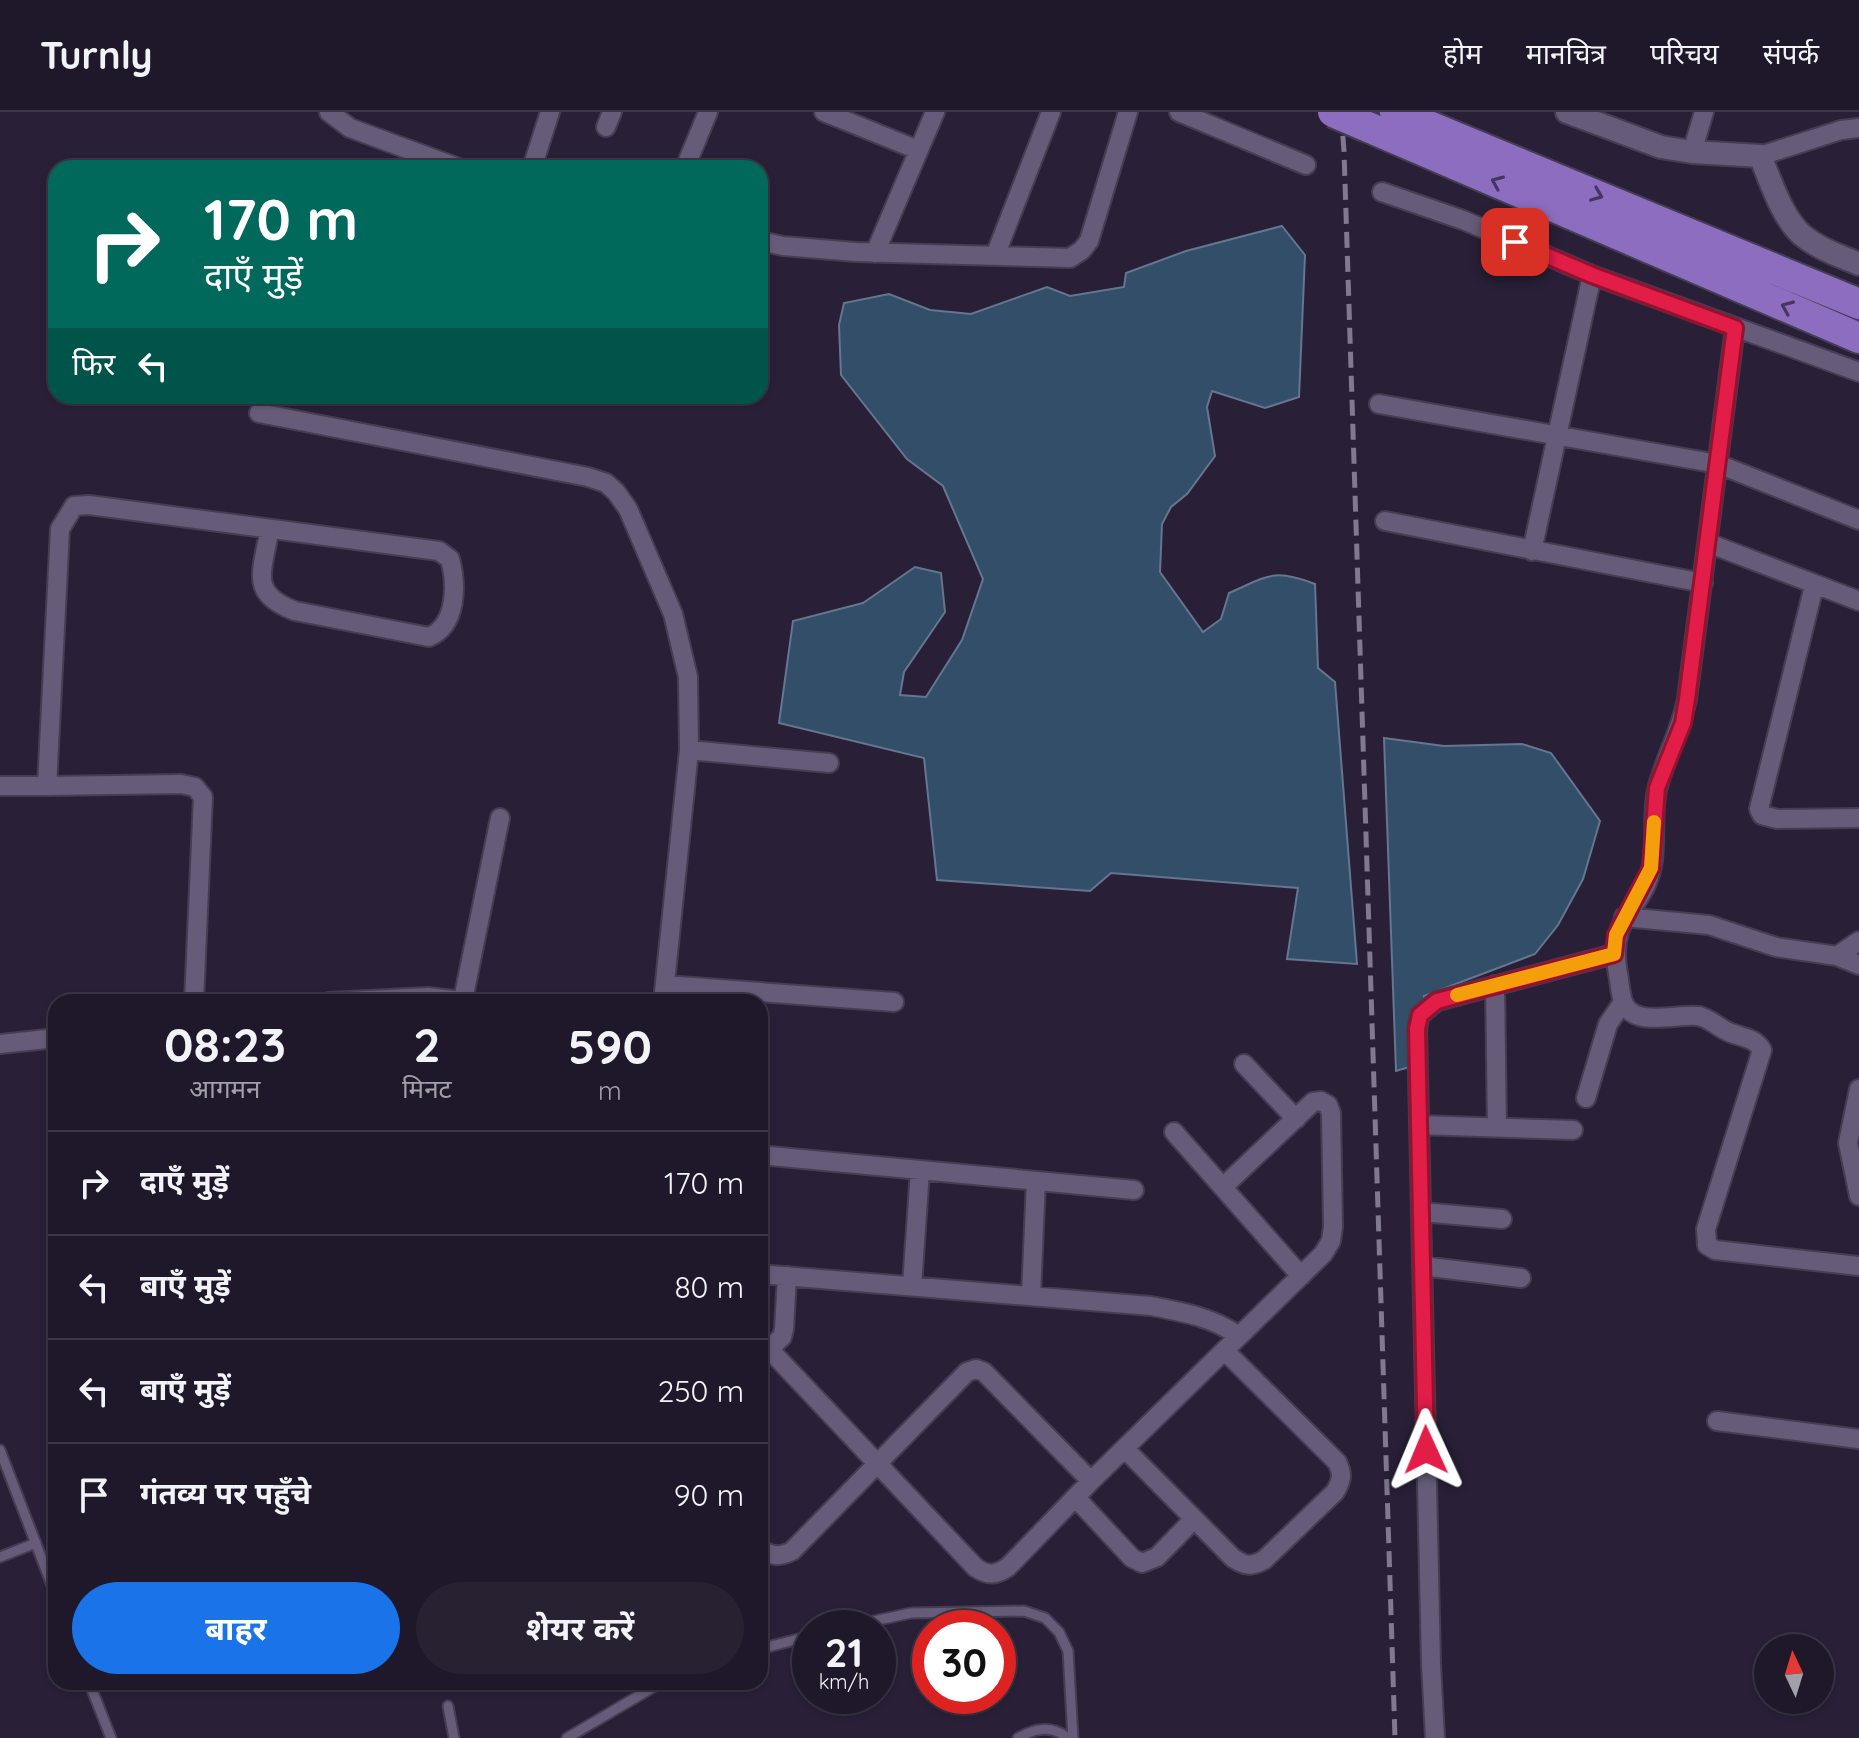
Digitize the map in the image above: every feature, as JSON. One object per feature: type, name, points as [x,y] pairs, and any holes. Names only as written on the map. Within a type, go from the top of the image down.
[{"type":"highway","points":[[1333,112],[1859,338]]},
{"type":"highway","points":[[1395,112],[1859,304]]},
{"type":"street","points":[[329,112],[350,128],[437,160]]},
{"type":"street","points":[[535,160],[550,112]]},
{"type":"street","points":[[688,160],[708,112]]},
{"type":"street","points":[[824,112],[918,150]]},
{"type":"street","points":[[875,253],[935,112]]},
{"type":"street","points":[[995,256],[1051,112]]},
{"type":"street","points":[[768,243],[875,253],[1070,258],[1089,241],[1128,112]]},
{"type":"street","points":[[1179,112],[1306,165]]},
{"type":"street","points":[[1567,112],[1592,117],[1661,147],[1760,156],[1849,123]]},
{"type":"street","points":[[1692,152],[1704,112]]},
{"type":"street","points":[[1760,156],[1788,218],[1801,234],[1823,249],[1859,264]]},
{"type":"street","points":[[1382,192],[1463,220],[1592,275],[1859,372]]},
{"type":"street","points":[[1532,551],[1592,275]]},
{"type":"street","points":[[1735,328],[1683,723],[1657,788],[1651,868],[1616,935],[1614,954],[1623,1002],[1635,1014],[1645,1017],[1688,1015],[1707,1018],[1725,1031],[1758,1043],[1762,1050],[1706,1229],[1707,1245],[1715,1250],[1859,1266]]},
{"type":"street","points":[[1379,404],[1718,464],[1859,520]]},
{"type":"street","points":[[259,413],[537,466],[606,483],[628,509],[673,614],[688,677],[689,750],[664,994]]},
{"type":"street","points":[[47,786],[60,529],[74,506],[89,505],[439,551],[450,559],[455,576],[450,620],[441,632],[429,637],[278,605],[268,598],[262,583],[269,531]]},
{"type":"street","points":[[1385,521],[1703,583]]},
{"type":"street","points":[[1708,543],[1859,601]]},
{"type":"street","points":[[1814,586],[1759,809],[1762,815],[1777,819],[1859,818]]},
{"type":"street","points":[[689,750],[829,763]]},
{"type":"street","points":[[0,786],[181,784],[195,787],[203,797],[194,994]]},
{"type":"street","points":[[468,994],[500,818]]},
{"type":"street","points":[[1624,917],[1709,925],[1776,947],[1837,956],[1859,965]]},
{"type":"street","points":[[1837,956],[1859,941]]},
{"type":"street","points":[[1435,1738],[1417,1029],[1420,1015],[1437,1001],[1614,954]]},
{"type":"street","points":[[1495,985],[1497,1127]]},
{"type":"street","points":[[768,998],[894,1002]]},
{"type":"street","points":[[1586,1098],[1608,1024],[1623,1002]]},
{"type":"street","points":[[0,1044],[48,1039]]},
{"type":"street","points":[[1244,1064],[1296,1119]]},
{"type":"street","points":[[1859,1089],[1848,1143],[1859,1196]]},
{"type":"street","points":[[768,1357],[879,1465],[976,1568],[986,1574],[997,1574],[1008,1567],[1091,1481],[1323,1254],[1331,1241],[1331,1113],[1328,1105],[1321,1101],[1313,1102],[1223,1187]]},
{"type":"street","points":[[1419,1125],[1573,1130]]},
{"type":"street","points":[[1174,1132],[1301,1276]]},
{"type":"street","points":[[768,1156],[1134,1190]]},
{"type":"street","points":[[912,1286],[920,1170]]},
{"type":"street","points":[[1031,1296],[1036,1181]]},
{"type":"street","points":[[1421,1212],[1502,1219]]},
{"type":"street","points":[[1422,1266],[1521,1278]]},
{"type":"street","points":[[768,1275],[1165,1308],[1224,1325],[1239,1336]]},
{"type":"street","points":[[768,1349],[782,1337],[787,1276]]},
{"type":"street","points":[[1125,1449],[1243,1565],[1252,1566],[1264,1560],[1335,1492],[1342,1472],[1337,1462],[1225,1351]]},
{"type":"street","points":[[768,1553],[783,1556],[792,1551],[967,1372],[976,1369],[984,1372],[1091,1481]]},
{"type":"street","points":[[1717,1421],[1859,1439]]},
{"type":"street","points":[[1076,1498],[1132,1558],[1142,1563],[1157,1557],[1194,1519]]},
{"type":"lane","points":[[0,1450],[48,1575]]},
{"type":"lane","points":[[0,1557],[36,1543]]},
{"type":"lane","points":[[896,1616],[911,1613],[1024,1611],[1045,1618],[1059,1632],[1068,1651],[1071,1738]]},
{"type":"lane","points":[[768,1647],[792,1641]]},
{"type":"lane","points":[[92,1690],[111,1738]]},
{"type":"lane","points":[[567,1738],[648,1690]]},
{"type":"lane","points":[[448,1706],[454,1738]]},
{"type":"lane","points":[[1018,1738],[1031,1730],[1047,1728],[1071,1738]]},
{"type":"water","points":[[1282,226],[1305,255],[1299,397],[1265,408],[1212,391],[1207,407],[1215,456],[1187,494],[1171,507],[1162,524],[1160,572],[1203,632],[1221,619],[1229,593],[1253,582],[1280,575],[1315,584],[1318,668],[1335,682],[1357,964],[1287,959],[1298,888],[1111,873],[1090,891],[937,880],[924,758],[779,723],[793,621],[863,603],[915,567],[941,573],[945,612],[904,672],[900,695],[926,697],[962,640],[983,579],[943,486],[907,459],[841,375],[839,325],[844,303],[889,294],[930,310],[971,314],[1047,287],[1070,296],[1124,287],[1126,273],[1186,251]]},
{"type":"water","points":[[1384,738],[1444,746],[1522,744],[1551,753],[1600,821],[1583,879],[1558,925],[1535,954],[1424,996],[1423,1063],[1396,1071]]},
{"type":"railway","points":[[1341,112],[1395,1738]]},
{"type":"slow traffic","points":[[1457,995],[1614,954],[1616,935],[1651,868],[1654,822]]},
{"type":"route","points":[[1426,1450],[1417,1029],[1420,1015],[1437,1001],[1614,954],[1616,935],[1651,868],[1657,788],[1683,723],[1735,328],[1592,275],[1515,242]]}]
